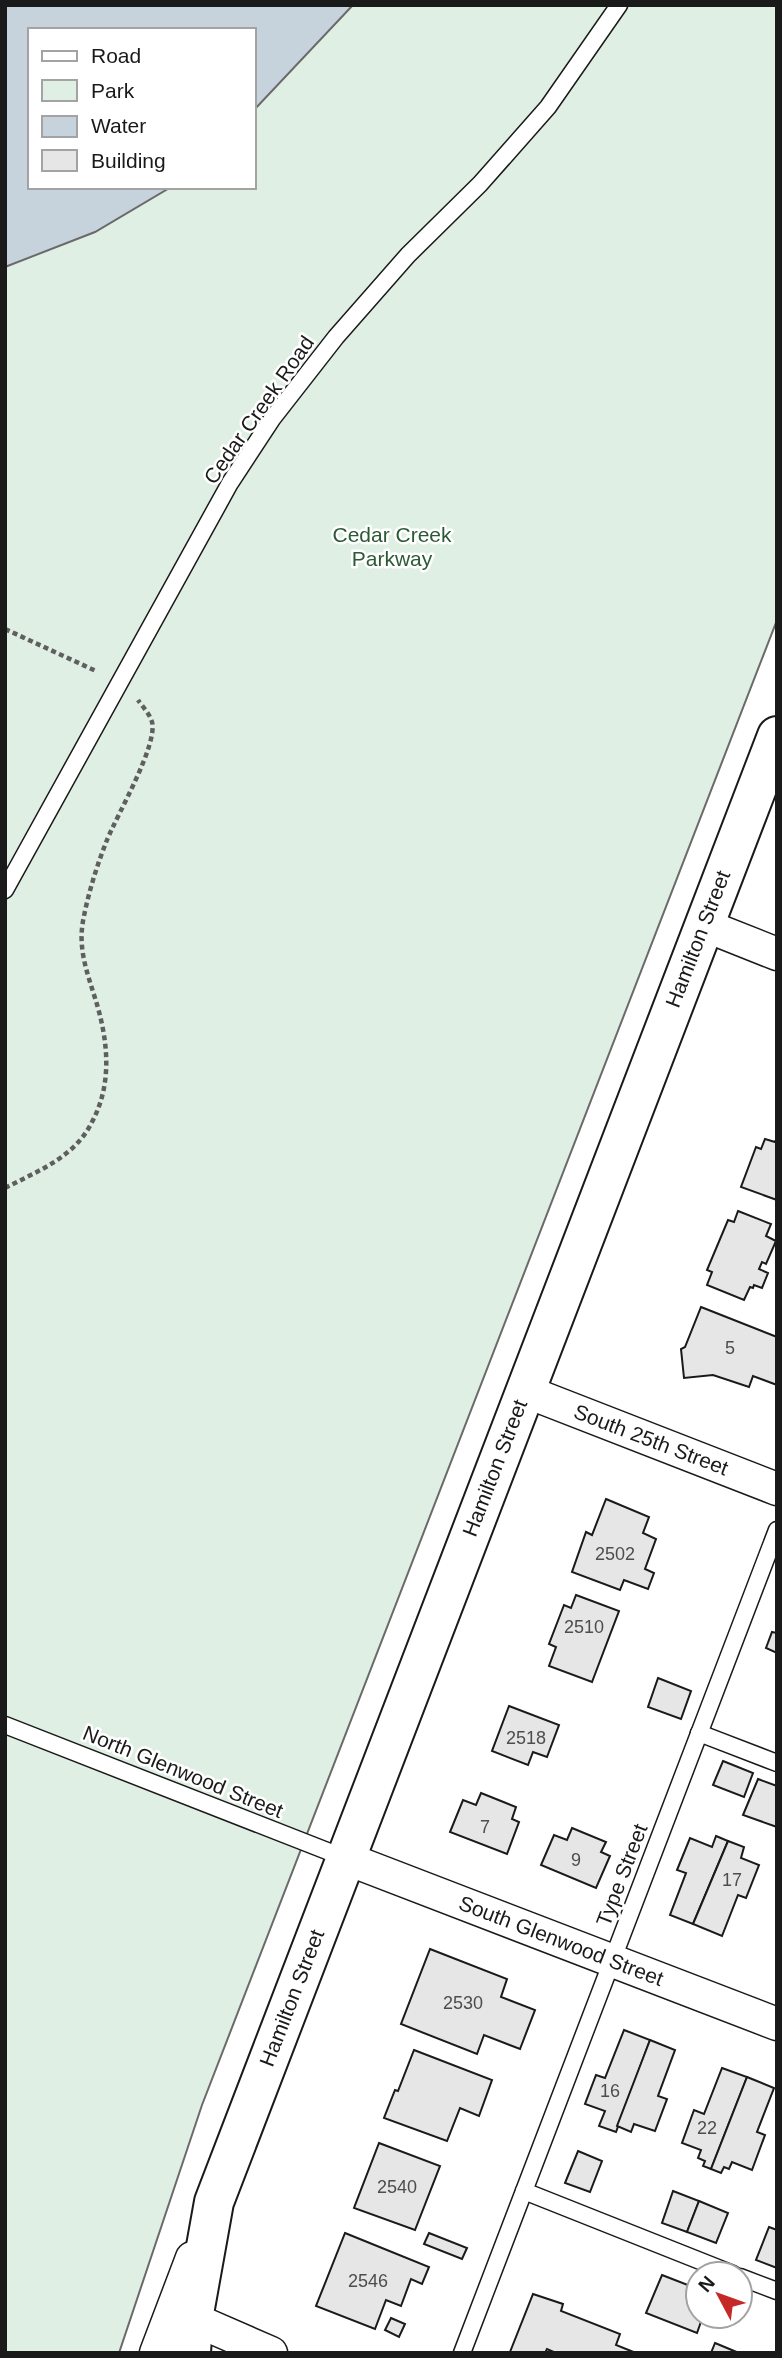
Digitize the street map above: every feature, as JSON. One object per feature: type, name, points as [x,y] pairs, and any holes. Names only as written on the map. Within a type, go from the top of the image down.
[{"type":"main road","name":"Hamilton Street","points":[[192,2336],[214,2202],[777,736]]},
{"type":"street","points":[[704,925],[777,954]]},
{"type":"street","name":"South 25th Street","points":[[525,1391],[777,1489]]},
{"type":"street","name":"South Glenwood Street","points":[[345,1858],[777,2024]]},
{"type":"street","name":"Hamilton Street","points":[[156,2353],[214,2202]]},
{"type":"street","points":[[192,2336],[271,2353]]},
{"type":"lane","name":"Cedar Creek Road","points":[[5,890],[230,483],[272,419],[336,337],[390,275],[480,184],[548,107],[619,5]]},
{"type":"lane","name":"Type Street","points":[[462,2353],[777,1530]]},
{"type":"lane","name":"North Glenwood Street","points":[[5,1724],[345,1858]]},
{"type":"lane","points":[[699,1733],[777,1763]]},
{"type":"lane","points":[[524,2191],[698,2260]]},
{"type":"lane","points":[[754,2282],[777,2291]]},
{"type":"path","points":[[5,629],[118,682],[134,695],[152,722],[148,754],[106,842],[83,922],[83,961],[107,1044],[104,1083],[92,1122],[69,1152],[56,1162],[5,1188]]},
{"type":"green space","name":"Cedar Creek Parkway","points":[[5,5],[777,5],[777,620],[202,2105],[119,2353],[5,2353]]},
{"type":"water","points":[[5,5],[353,5],[256,108],[256,28],[28,28],[28,189],[168,189],[95,232],[5,267]]},
{"type":"building","points":[[777,1138],[777,1200],[741,1187],[756,1147],[761,1149],[765,1139],[775,1142]]},
{"type":"building","points":[[738,1211],[771,1224],[766,1236],[776,1241],[766,1264],[762,1262],[759,1269],[768,1273],[762,1288],[754,1285],[753,1288],[750,1287],[744,1300],[707,1285],[712,1272],[707,1270],[728,1220],[734,1222]]},
{"type":"building","points":[[701,1307],[777,1337],[777,1385],[753,1376],[749,1387],[713,1375],[684,1378],[681,1349],[685,1347]]},
{"type":"building","points":[[606,1499],[649,1517],[643,1533],[656,1539],[645,1569],[654,1573],[648,1589],[624,1580],[620,1590],[572,1572],[586,1532],[592,1535]]},
{"type":"building","points":[[576,1595],[619,1611],[592,1682],[549,1666],[556,1647],[549,1644],[564,1605],[571,1608]]},
{"type":"building","points":[[772,1632],[777,1633],[777,1653],[766,1648]]},
{"type":"building","points":[[658,1678],[691,1691],[681,1719],[648,1707]]},
{"type":"building","points":[[509,1706],[559,1725],[547,1757],[533,1752],[528,1765],[492,1751]]},
{"type":"building","points":[[723,1761],[753,1773],[744,1797],[713,1785]]},
{"type":"building","points":[[758,1779],[777,1786],[777,1827],[743,1815]]},
{"type":"building","points":[[481,1793],[516,1807],[512,1819],[519,1822],[507,1854],[450,1832],[463,1800],[476,1805]]},
{"type":"building","points":[[572,1828],[606,1842],[601,1852],[610,1856],[596,1888],[541,1865],[554,1835],[567,1840]]},
{"type":"building","points":[[716,1836],[728,1841],[693,1924],[670,1915],[686,1873],[677,1870],[690,1838],[712,1847]]},
{"type":"building","points":[[728,1841],[744,1847],[741,1858],[759,1865],[746,1898],[738,1895],[722,1936],[693,1924]]},
{"type":"building","points":[[430,1949],[507,1979],[501,1997],[535,2010],[520,2049],[484,2035],[477,2054],[401,2024]]},
{"type":"building","points":[[624,2030],[650,2040],[616,2132],[599,2126],[605,2111],[585,2104],[596,2075],[605,2078]]},
{"type":"building","points":[[650,2040],[675,2050],[658,2096],[667,2099],[655,2131],[634,2124],[631,2132],[617,2126]]},
{"type":"building","points":[[414,2050],[492,2080],[479,2116],[460,2108],[447,2141],[384,2118]]},
{"type":"building","points":[[722,2068],[747,2077],[711,2169],[703,2166],[705,2161],[698,2158],[701,2150],[682,2143],[694,2110],[704,2114]]},
{"type":"building","points":[[747,2077],[774,2088],[757,2132],[765,2135],[752,2170],[732,2162],[729,2169],[724,2167],[721,2173],[711,2169]]},
{"type":"building","points":[[379,2143],[440,2166],[415,2230],[354,2208]]},
{"type":"building","points":[[578,2151],[602,2161],[590,2192],[565,2183]]},
{"type":"building","points":[[673,2191],[699,2201],[687,2232],[662,2223]]},
{"type":"building","points":[[699,2201],[728,2213],[716,2243],[687,2232]]},
{"type":"building","points":[[769,2227],[777,2230],[777,2268],[756,2260]]},
{"type":"building","points":[[345,2233],[429,2267],[422,2284],[411,2279],[401,2306],[386,2300],[375,2329],[316,2306]]},
{"type":"building","points":[[429,2233],[467,2248],[462,2259],[424,2244]]},
{"type":"building","points":[[662,2275],[684,2284],[684,2328],[646,2313]]},
{"type":"building","points":[[533,2294],[563,2304],[561,2311],[620,2334],[616,2345],[636,2353],[556,2353],[547,2349],[545,2353],[510,2352]]},
{"type":"building","points":[[391,2318],[405,2324],[399,2337],[385,2330]]},
{"type":"building","points":[[715,2343],[739,2353],[711,2353]]}]
